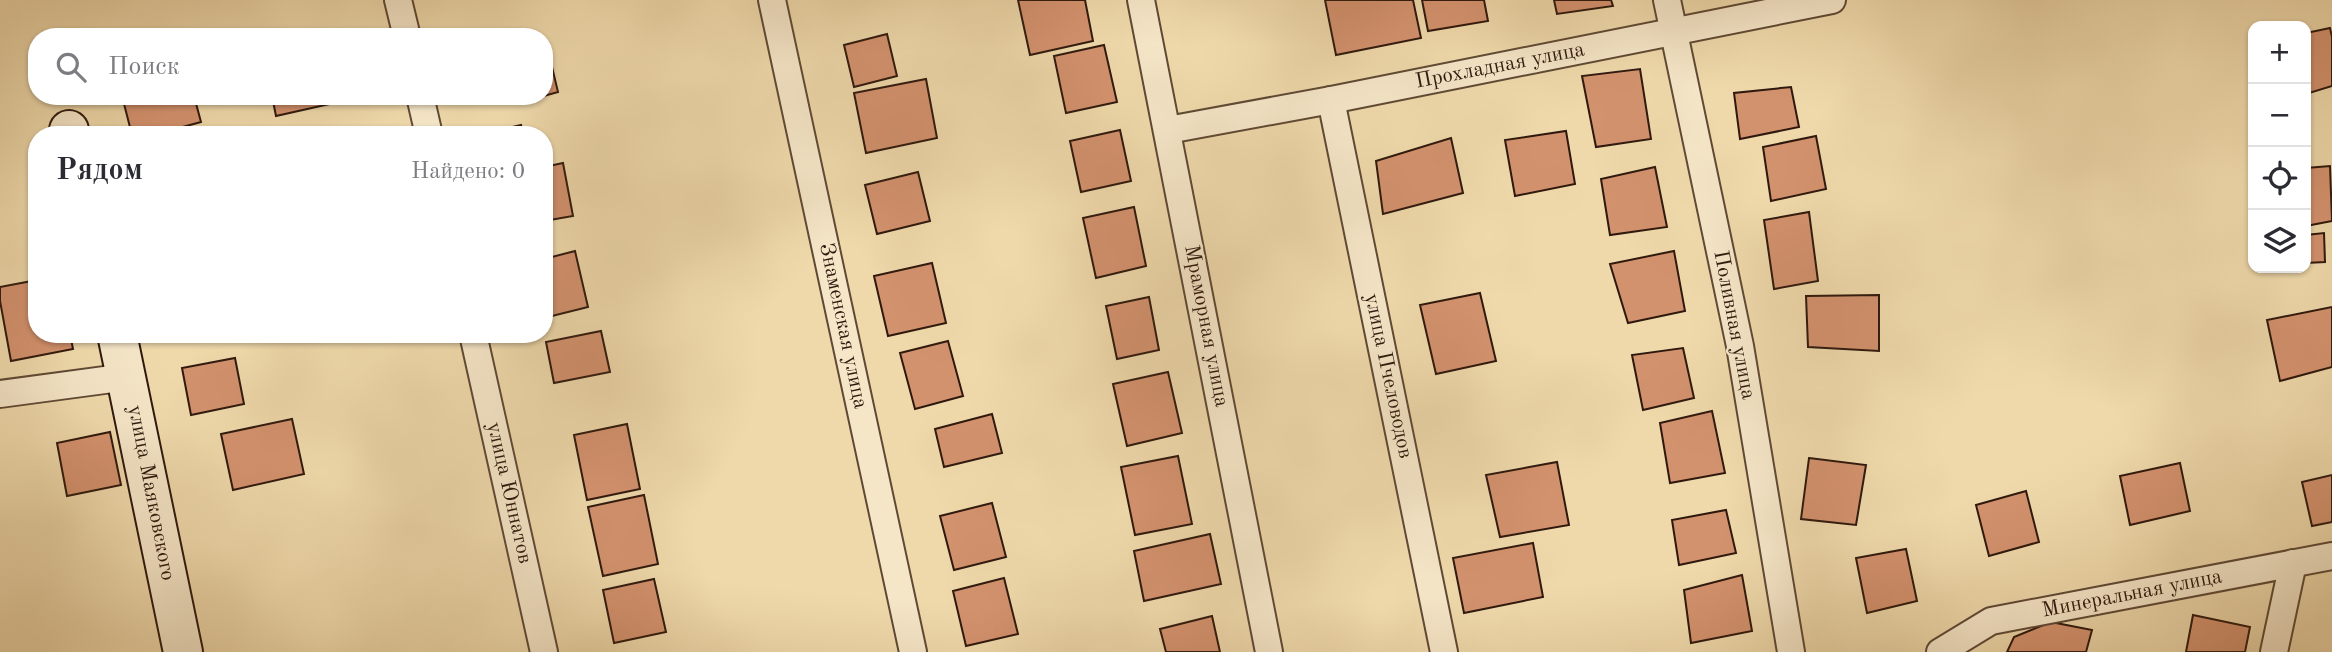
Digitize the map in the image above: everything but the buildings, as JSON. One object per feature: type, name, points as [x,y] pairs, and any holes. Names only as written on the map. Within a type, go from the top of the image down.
[{"type":"street","points":[[398,0],[405,28]]},
{"type":"street","name":"Знаменская улица","points":[[772,0],[913,652]]},
{"type":"street","name":"Мраморная улица","points":[[1141,0],[1269,652]]},
{"type":"street","name":"Поливная улица","points":[[1667,0],[1740,346],[1791,652]]},
{"type":"street","name":"Прохладная улица","points":[[1168,130],[1832,0]]},
{"type":"street","name":"улица Пчеловодов","points":[[1331,100],[1444,652]]},
{"type":"street","points":[[422,105],[427,126]]},
{"type":"street","name":"улица Маяковского","points":[[119,343],[183,652]]},
{"type":"street","name":"улица Юннатов","points":[[475,343],[544,652]]},
{"type":"street","points":[[0,394],[127,377]]},
{"type":"street","name":"Минеральная улица","points":[[1940,652],[1991,621],[2332,556]]},
{"type":"street","points":[[2274,652],[2293,563]]}]
